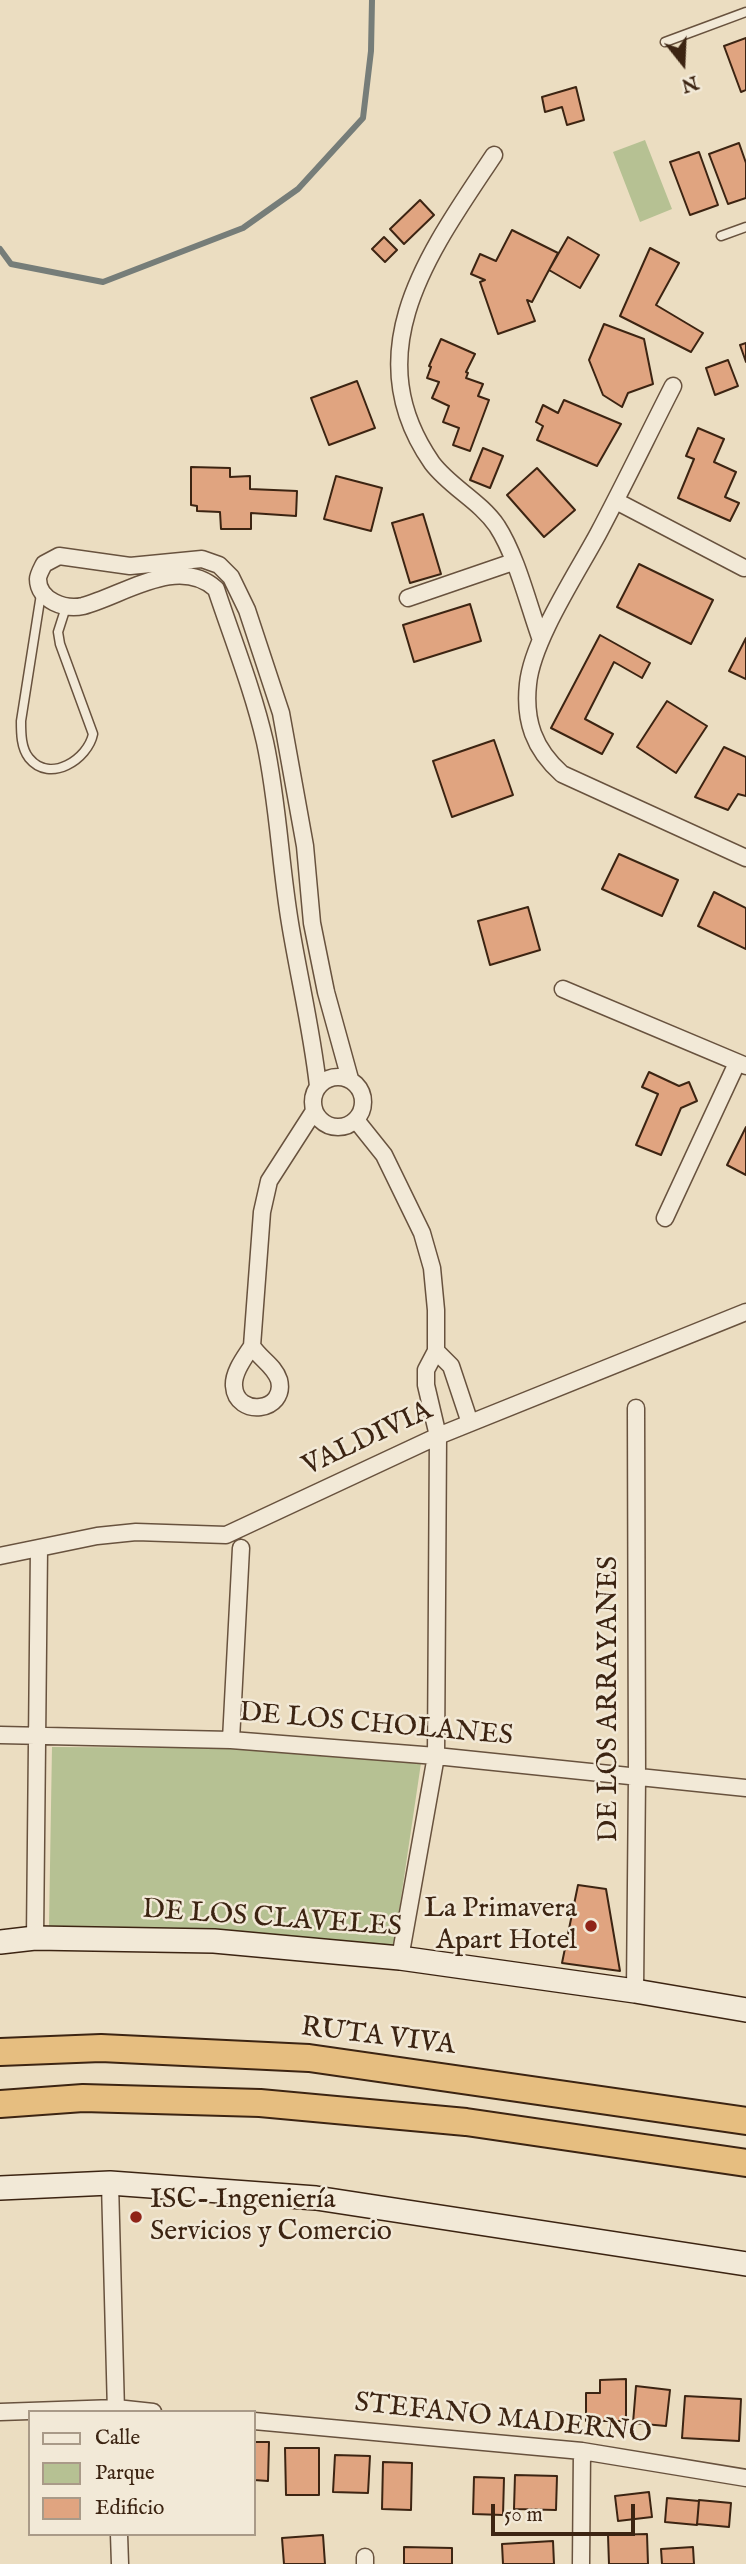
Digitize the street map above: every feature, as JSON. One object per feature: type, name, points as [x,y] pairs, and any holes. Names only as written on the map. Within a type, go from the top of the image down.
[{"type":"highway","name":"RUTA VIVA","points":[[0,2052],[100,2048],[309,2059],[746,2121]]},
{"type":"highway","points":[[0,2104],[83,2098],[260,2103],[466,2122],[746,2163]]},
{"type":"main road","name":"DE LOS CLAVELES","points":[[0,1942],[35,1938],[214,1941],[400,1958],[635,1991],[746,2010]]},
{"type":"main road","points":[[0,2188],[110,2183],[316,2198],[746,2264]]},
{"type":"street","points":[[495,155],[443,231],[411,298],[397,370],[401,399],[413,432],[434,465],[496,524],[513,562],[541,640]]},
{"type":"street","points":[[673,386],[616,501],[541,640],[528,681],[527,711],[537,747],[562,775],[746,858]]},
{"type":"street","points":[[616,501],[744,568]]},
{"type":"street","points":[[318,1086],[306,997],[290,923],[274,787],[265,743],[216,589],[206,580],[174,576],[83,606],[66,607],[51,601],[41,591],[38,578],[44,564],[59,556],[130,566],[202,559],[219,565],[231,578],[247,610],[281,713],[305,846],[312,923],[326,992],[350,1079]]},
{"type":"street","points":[[408,597],[513,562]]},
{"type":"street","points":[[563,989],[741,1064],[666,1218]]},
{"type":"street","points":[[339,1076],[350,1079],[359,1087],[363,1098],[362,1110],[356,1120],[341,1127],[325,1124],[314,1111],[313,1096],[318,1086],[327,1079],[339,1076]]},
{"type":"street","points":[[252,1346],[262,1213],[269,1181],[314,1111]]},
{"type":"street","points":[[356,1120],[384,1155],[422,1233],[432,1268],[436,1310],[436,1351],[426,1370],[426,1385],[438,1436],[436,1756],[400,1958]]},
{"type":"street","name":"VALDIVIA","points":[[0,1556],[97,1536],[136,1532],[226,1535],[438,1436],[746,1312]]},
{"type":"street","points":[[436,1351],[451,1366],[470,1423]]},
{"type":"street","name":"DE LOS ARRAYANES","points":[[635,1991],[636,1408]]},
{"type":"street","points":[[35,1938],[39,1548]]},
{"type":"street","points":[[232,1740],[241,1548]]},
{"type":"street","name":"DE LOS CHOLANES","points":[[0,1735],[232,1740],[436,1756],[746,1788]]},
{"type":"street","points":[[110,2183],[116,2410]]},
{"type":"street","points":[[0,2412],[28,2412]]},
{"type":"street","name":"STEFANO MADERNO","points":[[256,2421],[582,2451],[746,2478]]},
{"type":"street","points":[[582,2451],[582,2564]]},
{"type":"street","points":[[119,2536],[120,2564]]},
{"type":"lane","points":[[665,42],[746,12]]},
{"type":"lane","points":[[721,236],[746,227]]},
{"type":"lane","points":[[41,591],[20,721],[21,739],[29,759],[44,767],[61,768],[79,758],[90,744],[93,734],[60,644],[58,632],[66,607]]},
{"type":"green space","points":[[645,140],[672,209],[640,222],[613,152]]},
{"type":"green space","points":[[52,1747],[231,1748],[421,1763],[394,1945],[215,1929],[49,1926]]},
{"type":"building","points":[[746,38],[746,90],[741,92],[724,46]]},
{"type":"building","points":[[576,87],[584,120],[567,125],[562,107],[545,112],[542,97]]},
{"type":"building","points":[[739,143],[746,163],[746,198],[728,204],[709,154]]},
{"type":"building","points":[[699,152],[718,205],[690,215],[670,162]]},
{"type":"building","points":[[420,200],[434,215],[404,244],[390,229]]},
{"type":"building","points":[[512,230],[558,253],[532,302],[527,300],[535,321],[498,334],[480,282],[485,280],[471,274],[480,254],[496,261]]},
{"type":"building","points":[[384,237],[397,250],[385,262],[372,249]]},
{"type":"building","points":[[568,237],[599,255],[580,288],[549,270]]},
{"type":"building","points":[[650,248],[679,263],[656,305],[703,333],[691,352],[620,316]]},
{"type":"building","points":[[604,324],[644,339],[653,384],[628,393],[622,407],[603,395],[589,360]]},
{"type":"building","points":[[441,339],[475,354],[466,372],[466,378],[483,384],[478,396],[489,400],[470,451],[453,445],[459,428],[443,422],[449,406],[432,398],[439,382],[427,378],[431,367],[429,366]]},
{"type":"building","points":[[746,343],[746,362],[740,345]]},
{"type":"building","points":[[728,360],[738,386],[715,395],[706,368]]},
{"type":"building","points":[[357,381],[375,428],[329,445],[311,398]]},
{"type":"building","points":[[564,400],[621,424],[597,466],[537,440],[543,426],[536,422],[543,405],[558,413]]},
{"type":"building","points":[[698,428],[724,439],[714,462],[736,472],[725,497],[739,503],[730,521],[678,498],[694,459],[686,456]]},
{"type":"building","points":[[483,448],[503,456],[490,488],[470,480]]},
{"type":"building","points":[[191,467],[230,468],[230,477],[250,476],[250,489],[297,491],[296,516],[251,513],[251,529],[221,529],[220,512],[197,511],[197,506],[191,505]]},
{"type":"building","points":[[537,468],[575,510],[544,537],[507,495]]},
{"type":"building","points":[[336,476],[382,488],[371,531],[324,519]]},
{"type":"building","points":[[423,514],[441,574],[410,583],[392,523]]},
{"type":"building","points":[[639,564],[713,600],[691,644],[617,607]]},
{"type":"building","points":[[470,604],[481,641],[414,662],[403,625]]},
{"type":"building","points":[[600,635],[650,663],[642,678],[614,662],[585,719],[613,734],[602,754],[551,728]]},
{"type":"building","points":[[746,638],[746,679],[729,671]]},
{"type":"building","points":[[667,701],[707,726],[676,773],[637,747]]},
{"type":"building","points":[[494,740],[513,795],[452,817],[433,761]]},
{"type":"building","points":[[724,747],[746,757],[746,796],[738,794],[728,810],[695,797]]},
{"type":"building","points":[[619,854],[678,880],[662,916],[602,889]]},
{"type":"building","points":[[714,892],[746,908],[746,949],[698,926]]},
{"type":"building","points":[[528,907],[540,950],[490,965],[478,921]]},
{"type":"building","points":[[649,1072],[679,1086],[689,1082],[697,1101],[681,1108],[661,1155],[636,1145],[658,1094],[642,1087]]},
{"type":"building","points":[[746,1127],[746,1175],[727,1165]]},
{"type":"building","name":"La Primavera Apart Hotel","points":[[578,1885],[606,1889],[620,1971],[562,1963]]},
{"type":"building","points":[[626,2379],[626,2421],[586,2421],[586,2393],[600,2393],[600,2380]]},
{"type":"building","points":[[636,2386],[670,2390],[666,2426],[633,2423]]},
{"type":"building","points":[[685,2396],[741,2399],[739,2441],[682,2438]]},
{"type":"building","points":[[256,2442],[269,2442],[268,2481],[256,2480]]},
{"type":"building","points":[[285,2448],[319,2448],[319,2495],[286,2495]]},
{"type":"building","points":[[335,2455],[370,2456],[368,2493],[333,2492]]},
{"type":"building","points":[[383,2462],[412,2463],[411,2510],[382,2509]]},
{"type":"building","points":[[515,2475],[557,2476],[556,2510],[514,2509]]},
{"type":"building","points":[[474,2477],[504,2478],[503,2515],[473,2514]]},
{"type":"building","points":[[649,2492],[652,2517],[618,2521],[615,2496]]},
{"type":"building","points":[[667,2498],[699,2501],[697,2525],[665,2522]]},
{"type":"building","points":[[699,2500],[731,2503],[729,2527],[697,2524]]},
{"type":"building","points":[[647,2534],[648,2564],[609,2564],[608,2535]]},
{"type":"building","points":[[323,2535],[325,2564],[284,2564],[282,2538]]},
{"type":"building","points":[[553,2541],[554,2564],[503,2564],[502,2544]]},
{"type":"building","points":[[404,2547],[452,2548],[452,2564],[404,2564]]},
{"type":"building","points":[[693,2547],[694,2564],[662,2564],[661,2549]]},
{"type":"waterway","points":[[0,249],[11,264],[103,282],[243,228],[298,189],[363,118],[371,51],[372,0]]},
{"type":"place","name":"La Primavera Apart Hotel","points":[[591,1926]]},
{"type":"place","name":"ISC- Ingeniería Servicios y Comercio","points":[[136,2217]]}]
